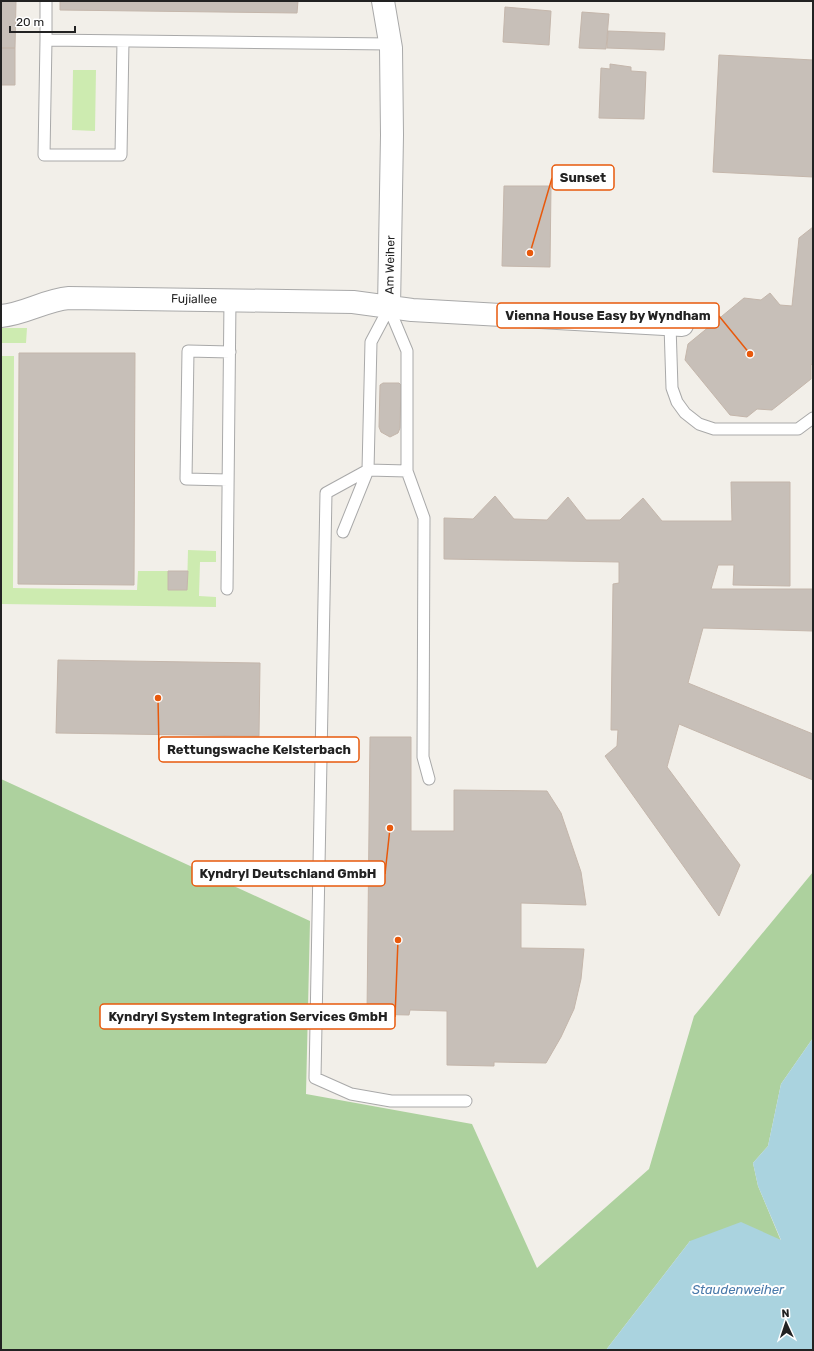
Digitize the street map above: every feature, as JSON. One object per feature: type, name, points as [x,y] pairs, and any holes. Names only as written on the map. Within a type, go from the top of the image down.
[{"type":"street","name":"Am Weiher","points":[[383,1],[390,44],[392,135],[389,308],[676,325]]},
{"type":"street","name":"Fujiallee","points":[[1,316],[20,313],[54,299],[69,298],[353,302],[389,308]]},
{"type":"lane","points":[[46,1],[44,155],[121,156],[123,41]]},
{"type":"lane","points":[[46,40],[390,44]]},
{"type":"lane","points":[[227,589],[230,300]]},
{"type":"lane","points":[[343,532],[368,470],[371,342],[389,308]]},
{"type":"lane","points":[[389,308],[407,351],[407,471],[424,518],[423,757],[429,778]]},
{"type":"lane","points":[[676,325],[672,388],[677,402],[685,413],[699,424],[714,430],[798,429],[813,418]]},
{"type":"lane","points":[[228,480],[186,479],[186,471],[188,351],[230,352]]},
{"type":"lane","points":[[407,471],[368,470],[326,493],[315,1078],[351,1094],[392,1101],[466,1101]]},
{"type":"green space","points":[[73,70],[96,70],[95,131],[72,130]]},
{"type":"green space","points":[[1,328],[27,328],[26,343],[1,343]]},
{"type":"green space","points":[[1,356],[14,356],[13,588],[137,590],[138,571],[168,571],[168,589],[187,590],[188,550],[216,551],[216,562],[200,562],[199,596],[216,597],[216,607],[1,604]]},
{"type":"green space","points":[[1,779],[310,921],[306,1094],[472,1124],[537,1268],[649,1169],[694,1016],[813,872],[813,1038],[781,1084],[768,1146],[753,1163],[758,1186],[781,1241],[690,1241],[606,1350],[1,1350]]},
{"type":"water","name":"Staudenweiher","points":[[813,1038],[813,1350],[606,1350],[690,1241],[741,1222],[781,1240],[758,1186],[753,1163],[768,1146],[781,1084]]},
{"type":"building","points":[[1,1],[16,1],[15,48],[1,48]]},
{"type":"building","points":[[60,1],[298,1],[297,13],[60,10]]},
{"type":"building","points":[[505,7],[551,11],[549,45],[503,42]]},
{"type":"building","points":[[582,12],[609,14],[606,49],[579,48]]},
{"type":"building","points":[[608,31],[665,33],[664,50],[607,48]]},
{"type":"building","points":[[1,48],[15,48],[15,85],[1,85]]},
{"type":"building","points":[[719,55],[813,60],[813,177],[713,172]]},
{"type":"building","points":[[610,64],[631,67],[631,71],[646,72],[644,119],[599,118],[601,68],[610,69]]},
{"type":"building","points":[[504,186],[551,186],[550,267],[502,266]]},
{"type":"building","points":[[813,227],[813,363],[811,365],[811,379],[772,410],[757,409],[747,417],[730,415],[685,360],[688,344],[744,298],[761,300],[770,293],[780,305],[792,306],[799,238]]},
{"type":"building","points":[[19,353],[135,353],[134,585],[18,584]]},
{"type":"building","points":[[383,383],[399,383],[401,385],[400,428],[398,433],[390,437],[381,432],[379,427],[380,385]]},
{"type":"building","points":[[731,482],[790,482],[790,586],[733,585],[734,565],[718,565],[711,589],[813,589],[813,631],[703,628],[688,683],[813,734],[813,780],[679,724],[667,767],[740,865],[719,916],[605,756],[617,746],[618,730],[611,730],[613,584],[619,583],[619,562],[444,559],[444,518],[473,519],[495,496],[514,519],[547,520],[568,497],[586,520],[620,520],[643,498],[662,521],[732,521]]},
{"type":"building","points":[[168,571],[188,571],[187,590],[168,590]]},
{"type":"building","points":[[58,660],[260,663],[259,736],[56,733]]},
{"type":"building","points":[[370,737],[411,737],[411,831],[454,831],[454,790],[547,791],[561,813],[581,872],[586,905],[521,903],[521,948],[584,949],[581,979],[574,1009],[561,1037],[546,1063],[494,1062],[494,1066],[447,1065],[447,1011],[410,1010],[409,1015],[367,1014]]},
{"type":"place","name":"Sunset","points":[[530,253]]},
{"type":"place","name":"Vienna House Easy by Wyndham","points":[[750,354]]},
{"type":"place","name":"Rettungswache Kelsterbach","points":[[158,698]]},
{"type":"place","name":"Kyndryl Deutschland GmbH","points":[[390,828]]},
{"type":"place","name":"Kyndryl System Integration Services GmbH","points":[[398,940]]}]
